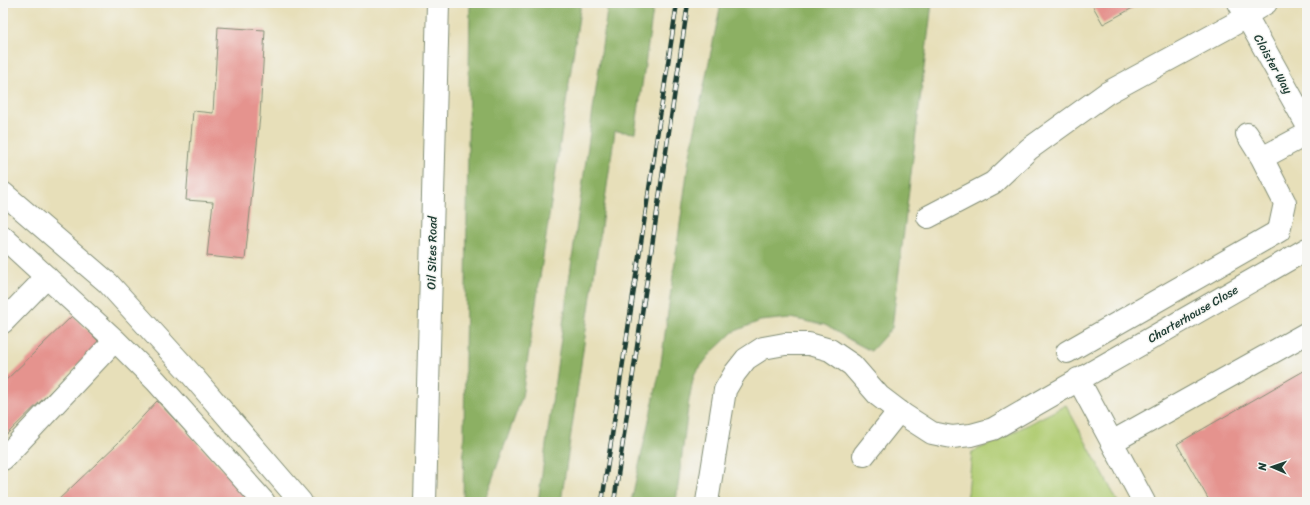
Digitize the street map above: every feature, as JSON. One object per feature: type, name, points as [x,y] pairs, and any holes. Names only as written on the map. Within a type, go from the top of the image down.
[{"type":"street","name":"Oil Sites Road","points":[[425,502],[438,3]]},
{"type":"street","points":[[928,217],[993,183],[1029,149],[1107,92],[1244,12],[1266,3]]},
{"type":"street","name":"Cloister Way","points":[[1244,12],[1307,124]]},
{"type":"street","points":[[1067,352],[1279,231],[1284,203],[1262,158],[1247,134]]},
{"type":"street","points":[[1262,158],[1307,134]]},
{"type":"street","points":[[3,193],[108,283],[190,373],[301,502]]},
{"type":"street","points":[[3,237],[115,340],[156,381],[264,502]]},
{"type":"street","name":"Charterhouse Close","points":[[707,502],[725,390],[735,373],[746,359],[763,348],[785,344],[809,344],[830,350],[852,365],[879,396],[932,433],[952,437],[971,435],[993,428],[1307,249]]},
{"type":"street","points":[[3,322],[47,278]]},
{"type":"street","points":[[1112,442],[1307,333]]},
{"type":"street","points":[[3,460],[115,340]]},
{"type":"street","points":[[1078,379],[1144,502]]},
{"type":"street","points":[[864,455],[899,411]]},
{"type":"green space","points":[[470,3],[581,3],[522,397],[484,502],[463,502]]},
{"type":"green space","points":[[608,3],[654,3],[635,133],[615,131],[561,502],[538,502]]},
{"type":"green space","points":[[721,3],[932,3],[892,328],[871,351],[825,325],[790,318],[760,321],[733,332],[712,352],[694,375],[689,400],[676,502],[631,502],[660,370],[689,159]]},
{"type":"green space","points":[[1066,405],[1118,502],[967,502],[972,452]]},
{"type":"building","points":[[1091,3],[1142,3],[1103,24]]},
{"type":"building","points":[[218,27],[265,30],[260,116],[245,260],[207,256],[213,202],[186,200],[193,111],[213,113]]},
{"type":"building","points":[[73,315],[100,343],[3,438],[3,383]]},
{"type":"building","points":[[1307,369],[1307,502],[1210,502],[1177,444]]},
{"type":"building","points":[[157,401],[253,502],[56,502],[118,443]]},
{"type":"railway","points":[[602,502],[677,3]]},
{"type":"railway","points":[[614,502],[688,3]]}]
